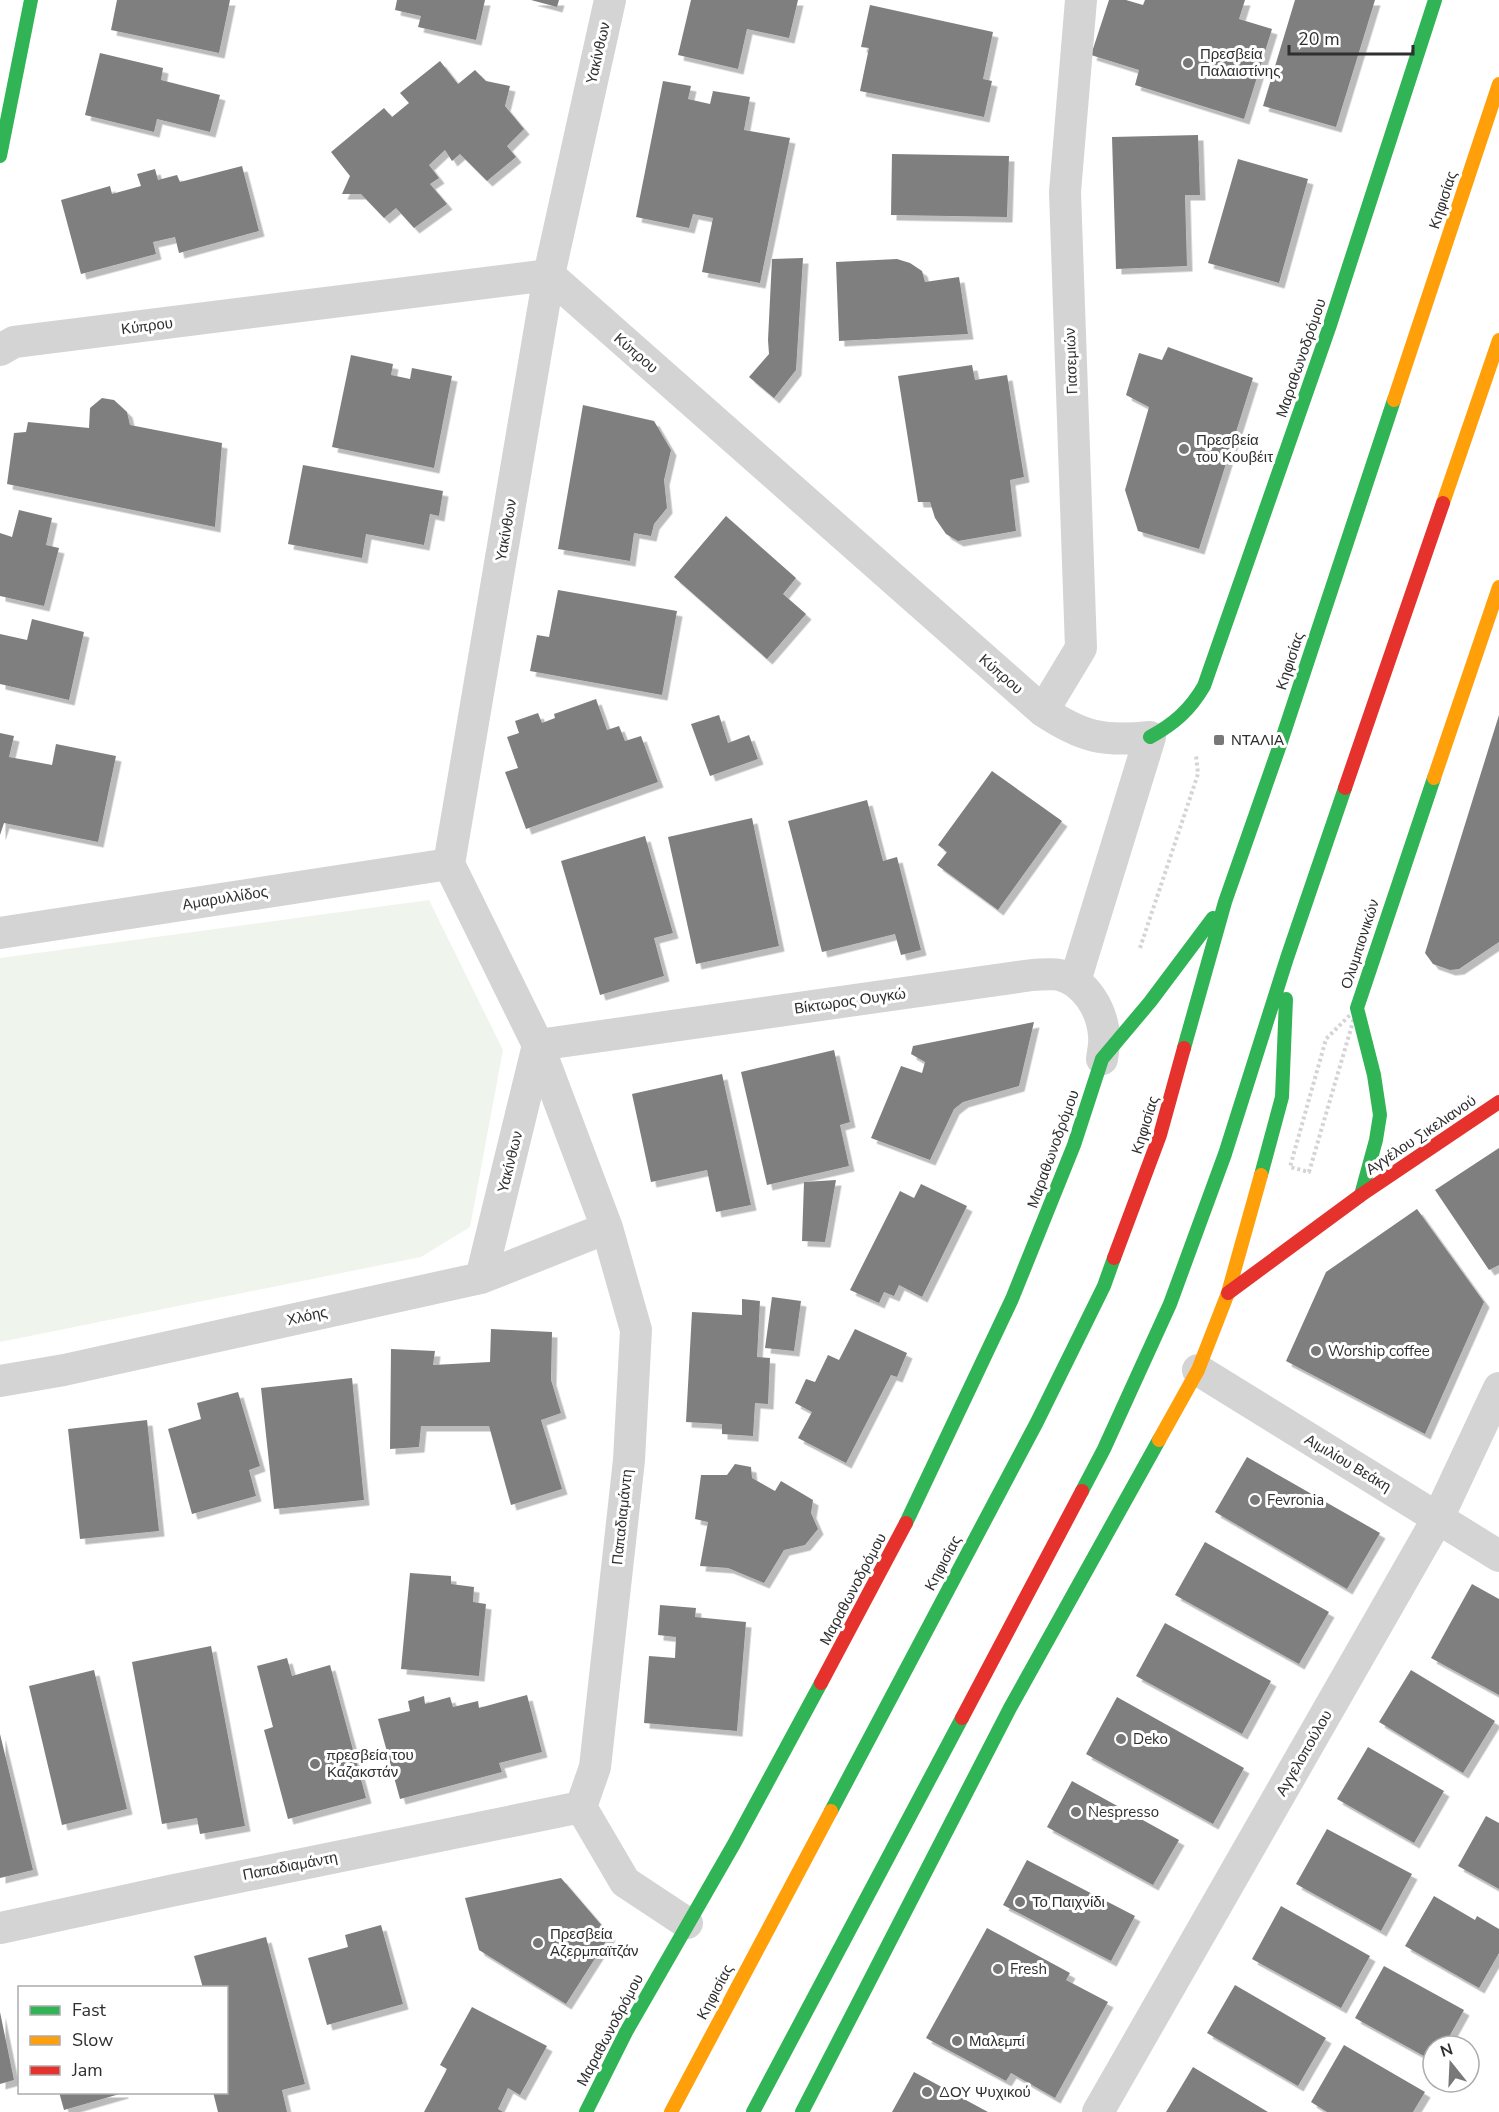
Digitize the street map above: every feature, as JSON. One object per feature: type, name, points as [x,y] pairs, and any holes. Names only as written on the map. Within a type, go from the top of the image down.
[{"type":"main road","points":[[0,156],[31,0]]},
{"type":"main road","name":"Μαραθωνοδρόμου","points":[[1150,737],[1172,725],[1192,709],[1204,686],[1329,328],[1436,0]]},
{"type":"main road","name":"Κηφισίας","points":[[672,2112],[1037,1422],[1104,1286],[1160,1135],[1225,902],[1281,742],[1499,84]]},
{"type":"main road","points":[[753,2112],[793,2032],[1104,1449],[1170,1304],[1225,1154],[1287,958],[1499,340]]},
{"type":"main road","name":"Ολυμπιονικών","points":[[1361,1195],[1376,1140],[1380,1115],[1374,1075],[1357,1008],[1499,587]]},
{"type":"main road","points":[[1102,1059],[1150,1002],[1225,902]]},
{"type":"main road","points":[[802,2112],[1010,1708],[1198,1370],[1228,1293],[1282,1097],[1287,958]]},
{"type":"main road","name":"Μαραθωνοδρόμου","points":[[586,2112],[626,2032],[788,1747],[893,1550],[1017,1288],[1074,1145],[1102,1059]]},
{"type":"main road","name":"Αγγέλου Σικελιανού","points":[[1361,1195],[1499,1102]]},
{"type":"main road","points":[[1228,1293],[1361,1195]]},
{"type":"street","name":"Υακίνθων","points":[[449,864],[549,275],[610,0]]},
{"type":"street","name":"Γιασεμιών","points":[[1043,711],[1081,648],[1065,192],[1080,0]]},
{"type":"street","name":"Κύπρου","points":[[5,341],[549,275],[1043,711],[1066,727],[1093,737],[1122,740],[1150,737]]},
{"type":"street","points":[[1102,1059],[1105,1038],[1101,1016],[1091,997],[1075,981],[1150,737]]},
{"type":"street","points":[[449,864],[538,1045],[607,1228]]},
{"type":"street","name":"Αμαρυλλίδος","points":[[0,933],[449,864]]},
{"type":"street","name":"Βίκτωρος Ουγκώ","points":[[538,1045],[1032,975],[1059,975],[1075,981]]},
{"type":"street","name":"Υακίνθων","points":[[482,1278],[538,1045]]},
{"type":"street","name":"Χλόης","points":[[0,1381],[64,1370],[482,1278],[607,1228]]},
{"type":"street","name":"Παπαδιαμάντη","points":[[0,1928],[581,1807],[595,1767],[629,1460],[636,1330],[607,1228]]},
{"type":"street","name":"Αιμιλίου Βεάκη","points":[[1198,1370],[1499,1556]]},
{"type":"street","name":"Αγγελοπούλου","points":[[1098,2112],[1438,1518],[1499,1389]]},
{"type":"street","points":[[581,1807],[625,1882],[687,1923]]},
{"type":"path","points":[[1147,928],[1198,774]]},
{"type":"shaded area","points":[[429,900],[503,1050],[470,1227],[421,1257],[0,1342],[0,958]]},
{"type":"building","points":[[117,0],[230,0],[219,53],[111,30]]},
{"type":"building","points":[[397,0],[485,0],[476,40],[418,27],[421,16],[395,10]]},
{"type":"building","points":[[531,0],[559,0],[557,7]]},
{"type":"building","points":[[691,0],[798,0],[789,38],[747,29],[738,69],[678,55]]},
{"type":"building","name":"Πρεσβεία Παλαιστίνης","points":[[1109,0],[1126,0],[1143,5],[1145,0],[1245,0],[1239,19],[1272,29],[1244,119],[1135,85],[1139,70],[1091,55]]},
{"type":"building","points":[[1295,0],[1375,0],[1336,127],[1263,106]]},
{"type":"building","points":[[870,5],[993,32],[983,79],[992,81],[984,117],[860,91],[869,48],[861,47]]},
{"type":"building","points":[[100,53],[163,68],[161,80],[220,95],[210,132],[157,119],[154,132],[85,115]]},
{"type":"building","points":[[440,61],[458,84],[475,70],[486,81],[510,86],[505,106],[524,129],[507,146],[516,157],[487,181],[460,154],[452,161],[445,150],[429,165],[439,178],[430,184],[447,204],[414,228],[396,208],[384,218],[361,194],[342,194],[350,176],[331,152],[384,108],[392,117],[409,103],[400,93]]},
{"type":"building","points":[[663,81],[691,86],[688,99],[710,104],[713,91],[750,97],[744,130],[790,138],[760,283],[702,272],[713,218],[693,214],[689,228],[636,217]]},
{"type":"building","points":[[1198,135],[1200,195],[1185,195],[1187,266],[1116,269],[1112,137]]},
{"type":"building","points":[[892,154],[1009,156],[1007,217],[891,215]]},
{"type":"building","points":[[1238,159],[1308,179],[1279,283],[1208,263]]},
{"type":"building","points":[[242,166],[259,231],[179,253],[175,237],[153,242],[156,254],[81,274],[61,200],[110,186],[112,194],[141,186],[137,174],[155,169],[158,180],[177,175],[180,182]]},
{"type":"building","points":[[803,258],[796,370],[774,398],[749,377],[769,354],[772,259]]},
{"type":"building","points":[[897,259],[910,263],[922,271],[925,282],[959,277],[968,334],[839,341],[836,262]]},
{"type":"building","name":"Πρεσβεία του Κουβέιτ","points":[[1168,347],[1253,378],[1199,549],[1138,531],[1125,490],[1149,407],[1126,395],[1139,353],[1162,360]]},
{"type":"building","points":[[351,355],[393,364],[391,375],[410,379],[412,368],[452,376],[434,468],[332,447]]},
{"type":"building","points":[[972,365],[975,380],[1007,375],[1024,477],[1010,480],[1016,531],[958,541],[946,534],[935,518],[930,502],[918,502],[898,376]]},
{"type":"building","points":[[102,398],[114,400],[127,412],[130,425],[222,443],[215,527],[7,484],[14,433],[26,432],[28,422],[89,428],[90,408]]},
{"type":"building","points":[[583,405],[654,421],[671,450],[664,480],[667,508],[654,524],[651,536],[634,533],[630,561],[558,549]]},
{"type":"building","points":[[303,465],[443,491],[439,516],[430,514],[424,545],[366,534],[362,558],[288,544]]},
{"type":"building","points":[[19,510],[52,518],[46,545],[59,548],[44,606],[0,596],[0,533],[12,537]]},
{"type":"building","points":[[726,516],[796,578],[783,594],[806,614],[767,659],[674,577]]},
{"type":"building","points":[[558,590],[677,611],[662,695],[530,671],[537,635],[549,637]]},
{"type":"building","points":[[32,619],[84,632],[69,700],[0,684],[0,634],[27,640]]},
{"type":"building","points":[[596,699],[607,730],[619,726],[625,741],[641,736],[658,782],[526,829],[505,772],[518,768],[507,737],[519,733],[515,721],[538,713],[542,723],[555,718],[554,714]]},
{"type":"building","points":[[719,715],[728,743],[749,735],[758,759],[710,776],[691,724]]},
{"type":"building","points":[[1499,715],[1499,942],[1459,969],[1450,970],[1433,964],[1425,953]]},
{"type":"building","points":[[0,733],[14,736],[9,757],[52,765],[56,744],[116,756],[98,842],[4,823],[0,835]]},
{"type":"building","points":[[992,771],[1062,821],[998,910],[937,865],[947,852],[938,845]]},
{"type":"building","points":[[867,800],[883,861],[897,857],[921,950],[901,955],[895,934],[822,952],[788,821]]},
{"type":"building","points":[[752,818],[779,946],[696,964],[668,837]]},
{"type":"building","points":[[645,836],[673,933],[654,938],[664,976],[600,995],[561,861]]},
{"type":"building","points":[[1034,1022],[1019,1086],[963,1102],[954,1109],[930,1160],[871,1138],[901,1066],[922,1073],[925,1062],[911,1054],[913,1046]]},
{"type":"building","points":[[834,1050],[850,1122],[840,1125],[849,1166],[767,1185],[741,1072]]},
{"type":"building","points":[[722,1074],[751,1205],[716,1212],[707,1170],[651,1182],[632,1094]]},
{"type":"building","points":[[1499,1148],[1499,1265],[1489,1270],[1435,1190]]},
{"type":"building","points":[[836,1180],[825,1242],[802,1241],[804,1182]]},
{"type":"building","points":[[921,1184],[967,1206],[922,1297],[899,1285],[894,1296],[884,1292],[879,1303],[850,1290],[900,1191],[914,1198]]},
{"type":"building","points":[[1417,1209],[1484,1302],[1425,1434],[1286,1361],[1326,1272]]},
{"type":"building","points":[[772,1297],[801,1301],[794,1351],[765,1348]]},
{"type":"building","points":[[742,1299],[760,1301],[757,1357],[770,1358],[768,1404],[755,1403],[753,1436],[722,1434],[722,1424],[686,1422],[692,1312],[742,1315]]},
{"type":"building","points":[[491,1329],[552,1332],[551,1380],[561,1413],[541,1420],[562,1489],[511,1505],[489,1426],[421,1426],[419,1447],[390,1449],[391,1349],[435,1351],[433,1365],[490,1362]]},
{"type":"building","points":[[855,1329],[907,1353],[897,1377],[891,1375],[846,1463],[798,1438],[812,1412],[795,1403],[806,1379],[815,1382],[828,1355],[839,1360]]},
{"type":"building","points":[[352,1378],[364,1500],[274,1509],[261,1388]]},
{"type":"building","points":[[238,1392],[260,1466],[249,1470],[256,1496],[192,1514],[168,1429],[201,1419],[197,1403]]},
{"type":"building","points":[[147,1420],[159,1531],[80,1539],[68,1429]]},
{"type":"building","points":[[1247,1457],[1380,1533],[1347,1589],[1215,1512]]},
{"type":"building","points":[[735,1464],[751,1467],[752,1478],[775,1491],[781,1481],[813,1500],[811,1513],[818,1529],[805,1545],[784,1550],[764,1583],[728,1568],[700,1566],[708,1522],[695,1519],[701,1475],[727,1475]]},
{"type":"building","points":[[1205,1542],[1329,1612],[1299,1664],[1175,1595]]},
{"type":"building","points":[[410,1573],[451,1576],[451,1584],[474,1587],[473,1602],[486,1604],[479,1676],[401,1669]]},
{"type":"building","points":[[1472,1584],[1499,1599],[1499,1695],[1431,1658]]},
{"type":"building","points":[[660,1605],[696,1608],[695,1617],[746,1622],[737,1731],[644,1723],[649,1656],[675,1658],[676,1637],[658,1635]]},
{"type":"building","points":[[1165,1623],[1271,1681],[1242,1734],[1136,1676]]},
{"type":"building","points":[[211,1646],[245,1826],[200,1834],[197,1818],[162,1824],[132,1662]]},
{"type":"building","name":"πρεσβεία του Καζακστάν","points":[[287,1658],[292,1676],[330,1665],[366,1798],[288,1819],[264,1730],[273,1727],[257,1666]]},
{"type":"building","points":[[94,1670],[127,1809],[62,1825],[29,1686]]},
{"type":"building","points":[[1411,1670],[1495,1721],[1463,1773],[1379,1722]]},
{"type":"building","points":[[527,1695],[542,1752],[499,1763],[502,1772],[400,1799],[378,1719],[410,1711],[408,1701],[424,1696],[425,1704],[450,1697],[453,1707],[478,1701],[479,1708]]},
{"type":"building","points":[[1117,1697],[1244,1768],[1213,1824],[1086,1754]]},
{"type":"building","points":[[0,1734],[33,1870],[0,1878]]},
{"type":"building","points":[[1368,1747],[1444,1791],[1414,1843],[1337,1799]]},
{"type":"building","points":[[1072,1781],[1179,1840],[1153,1885],[1047,1827]]},
{"type":"building","points":[[1486,1816],[1499,1823],[1499,1889],[1458,1866]]},
{"type":"building","points":[[1327,1829],[1412,1874],[1381,1931],[1296,1884]]},
{"type":"building","points":[[1027,1860],[1135,1916],[1111,1961],[1003,1905]]},
{"type":"building","points":[[561,1878],[610,1935],[566,2004],[479,1950],[465,1898]]},
{"type":"building","points":[[1434,1896],[1475,1920],[1477,1916],[1499,1929],[1499,1953],[1479,1988],[1405,1946]]},
{"type":"building","points":[[1281,1906],[1370,1956],[1341,2008],[1252,1959]]},
{"type":"building","points":[[381,1925],[403,2004],[327,2025],[308,1958],[348,1947],[345,1935]]},
{"type":"building","points":[[987,1928],[1070,1973],[1066,1980],[1108,2002],[1055,2098],[1011,2073],[1006,2081],[926,2038]]},
{"type":"building","points":[[266,1937],[305,2084],[282,2090],[287,2112],[218,2112],[214,2094],[228,2094],[228,1986],[202,1986],[194,1956]]},
{"type":"building","points":[[1384,1966],[1464,2010],[1451,2034],[1421,2034],[1421,2054],[1355,2018]]},
{"type":"building","points":[[1235,1985],[1326,2038],[1298,2086],[1207,2033]]},
{"type":"building","points":[[472,2007],[547,2046],[520,2095],[508,2088],[498,2109],[503,2112],[424,2112],[447,2069],[440,2065]]},
{"type":"building","points":[[0,2012],[14,2080],[0,2084]]},
{"type":"building","points":[[1344,2045],[1421,2090],[1421,2094],[1424,2094],[1413,2112],[1327,2112],[1311,2102]]},
{"type":"building","points":[[1193,2067],[1268,2112],[1166,2112]]},
{"type":"building","name":"ΔΟΥ Ψυχικού","points":[[914,2072],[988,2112],[892,2112]]},
{"type":"building","points":[[60,2094],[120,2094],[64,2110]]},
{"type":"traffic: fast","points":[[0,156],[31,0]]},
{"type":"traffic: fast","points":[[1150,737],[1181,716],[1204,686],[1329,328],[1435,0]]},
{"type":"traffic: fast","points":[[1184,1048],[1225,902],[1281,742],[1394,400]]},
{"type":"traffic: fast","points":[[1361,1195],[1376,1140],[1380,1115],[1374,1075],[1357,1008],[1434,778]]},
{"type":"traffic: fast","points":[[1082,1491],[1104,1449],[1170,1304],[1225,1154],[1287,958],[1345,788]]},
{"type":"traffic: fast","points":[[906,1523],[1012,1299],[1074,1145],[1102,1059],[1150,1002],[1213,918]]},
{"type":"traffic: fast","points":[[1261,1175],[1282,1097],[1286,999]]},
{"type":"traffic: fast","points":[[831,1811],[1037,1422],[1104,1286],[1114,1258]]},
{"type":"traffic: fast","points":[[802,2112],[1010,1708],[1159,1440]]},
{"type":"traffic: fast","points":[[586,2112],[626,2032],[734,1844],[821,1683]]},
{"type":"traffic: fast","points":[[753,2112],[962,1718]]},
{"type":"traffic: slow","points":[[1394,400],[1499,84]]},
{"type":"traffic: slow","points":[[1443,503],[1499,340]]},
{"type":"traffic: slow","points":[[1434,778],[1499,587]]},
{"type":"traffic: slow","points":[[1159,1440],[1198,1370],[1228,1293],[1261,1175]]},
{"type":"traffic: slow","points":[[671,2112],[831,1811]]},
{"type":"traffic: jam","points":[[1345,788],[1443,503]]},
{"type":"traffic: jam","points":[[1114,1258],[1160,1135],[1184,1048]]},
{"type":"traffic: jam","points":[[1228,1293],[1361,1195],[1499,1102]]},
{"type":"traffic: jam","points":[[962,1718],[1082,1491]]},
{"type":"traffic: jam","points":[[821,1683],[906,1523]]},
{"type":"place","name":"Πρεσβεία Παλαιστίνης","points":[[1188,63]]},
{"type":"place","name":"Πρεσβεία του Κουβέιτ","points":[[1184,449]]},
{"type":"place","name":"ΝΤΑΛΙΑ","points":[[1219,740]]},
{"type":"place","name":"Worship coffee","points":[[1316,1351]]},
{"type":"place","name":"Fevronia","points":[[1255,1500]]},
{"type":"place","name":"Deko","points":[[1121,1739]]},
{"type":"place","name":"πρεσβεία του Καζακστάν","points":[[315,1764]]},
{"type":"place","name":"Nespresso","points":[[1076,1812]]},
{"type":"place","name":"Το Παιχνίδι","points":[[1020,1902]]},
{"type":"place","name":"Πρεσβεία Αζερμπαϊτζάν","points":[[538,1943]]},
{"type":"place","name":"Fresh","points":[[998,1969]]},
{"type":"place","name":"Μαλεμπί","points":[[957,2041]]},
{"type":"place","name":"ΔΟΥ Ψυχικού","points":[[927,2092]]}]
